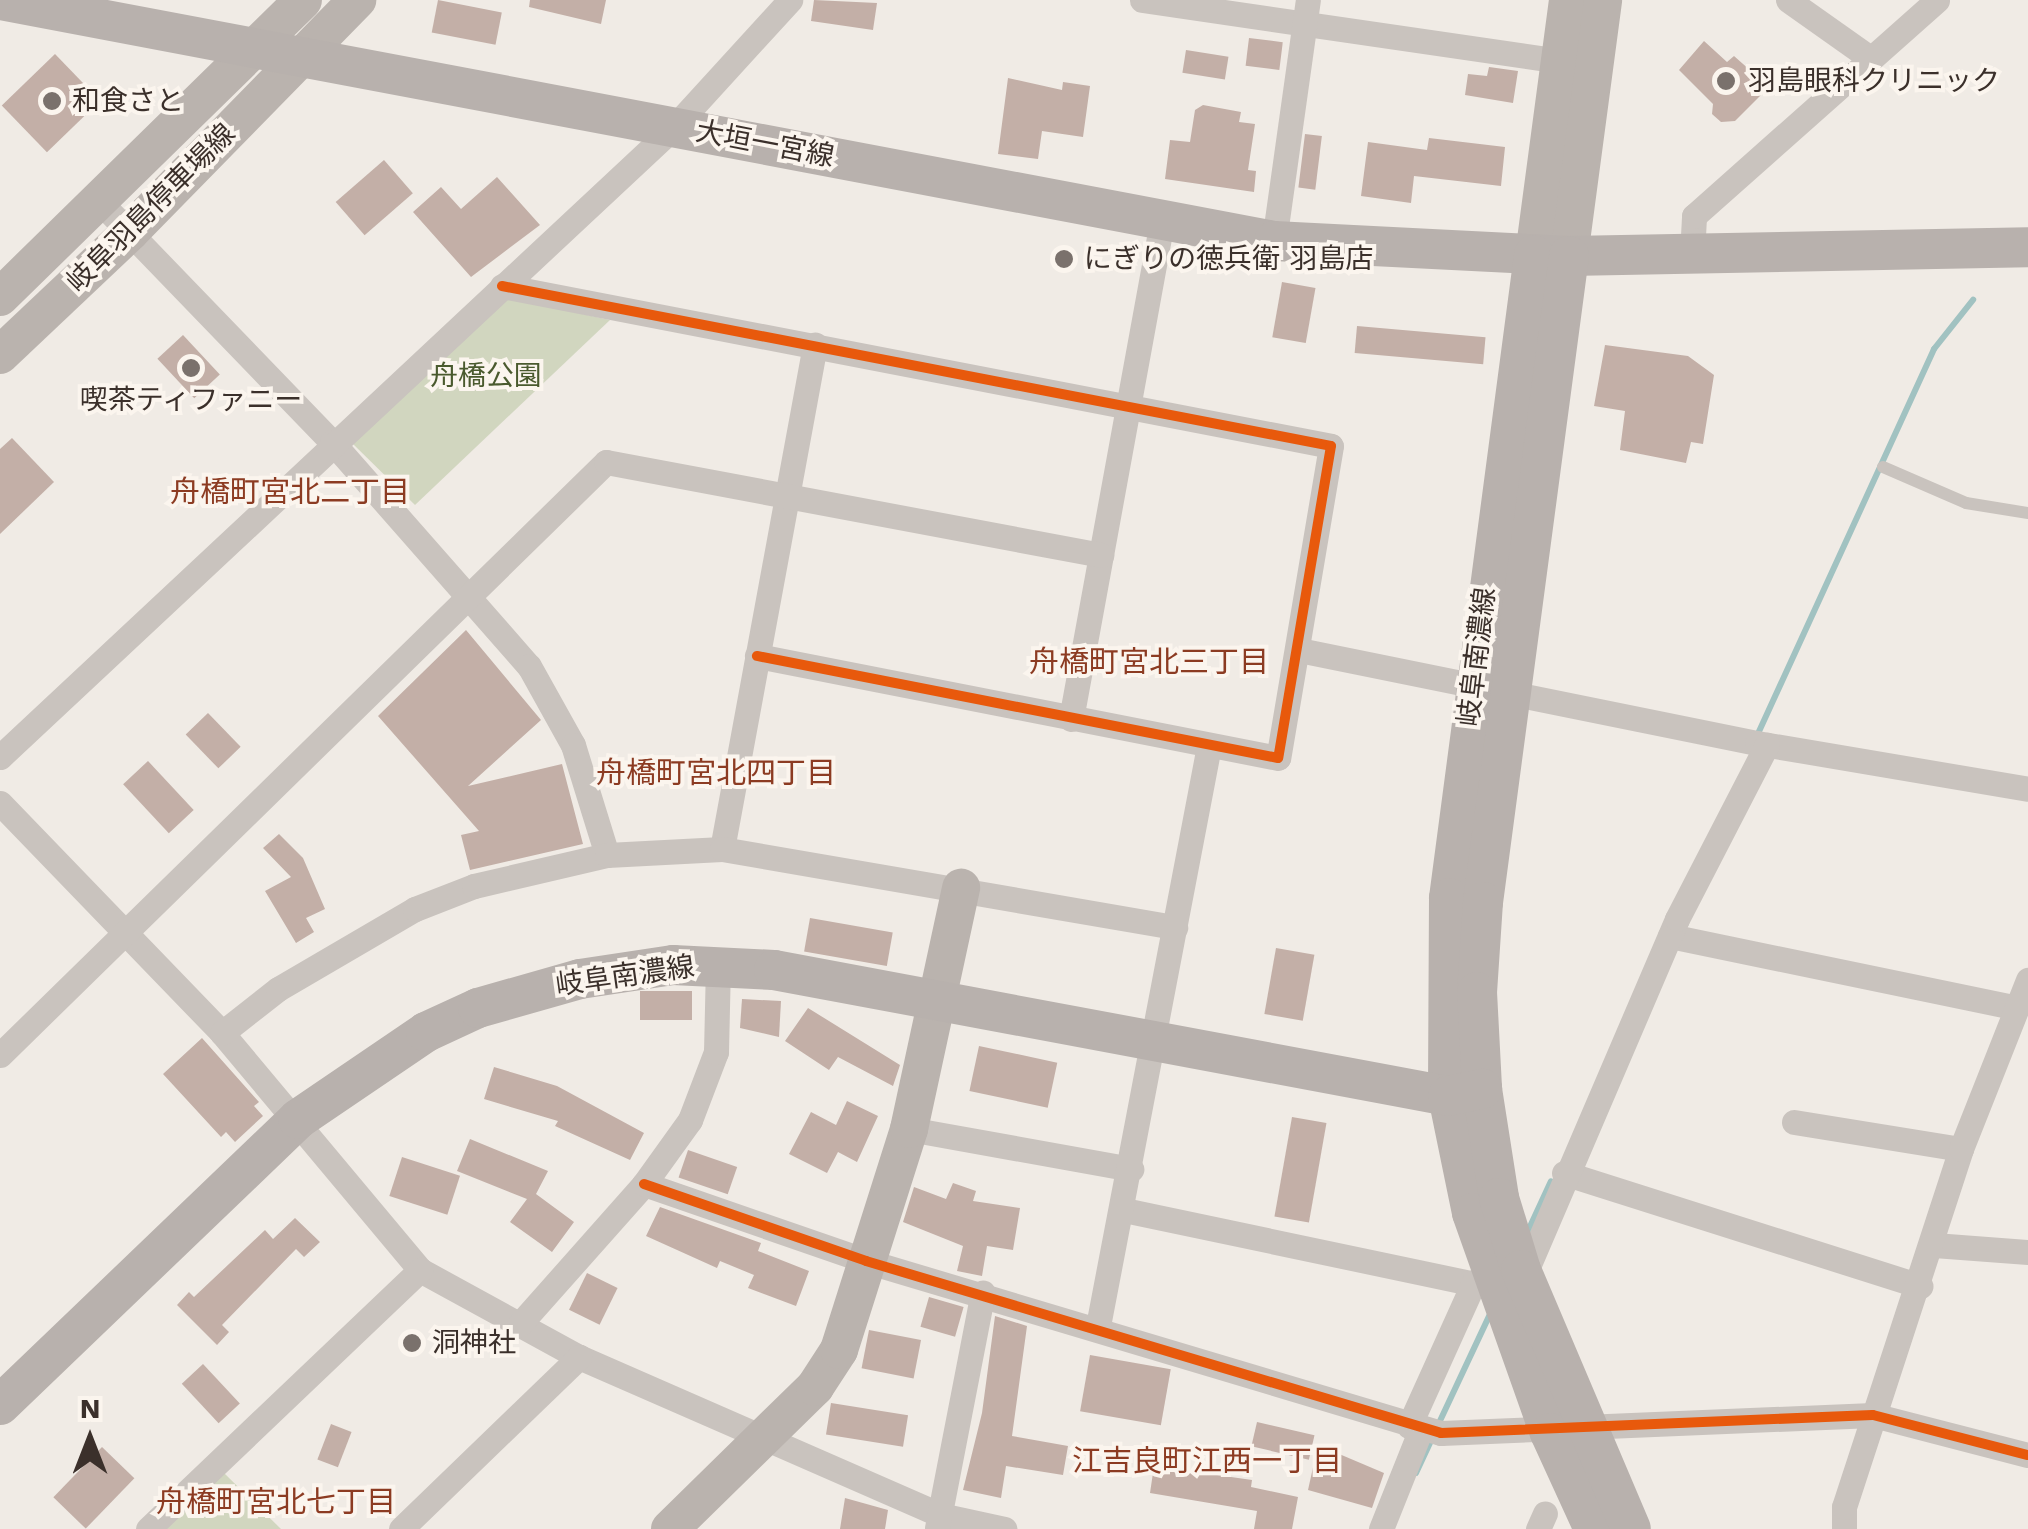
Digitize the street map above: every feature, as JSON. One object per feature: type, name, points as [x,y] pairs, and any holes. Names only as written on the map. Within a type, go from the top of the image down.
[{"type":"main road","name":"大垣一宮線","points":[[0,0],[121,10],[296,56],[1274,241],[1551,255]]},
{"type":"main road","name":"岐阜羽島停車場線","points":[[0,298],[303,0]]},
{"type":"main road","name":"岐阜羽島停車場線","points":[[0,354],[130,232],[296,56],[356,0]]},
{"type":"main road","points":[[1551,255],[1560,61],[1568,0]]},
{"type":"main road","points":[[1551,255],[1602,0]]},
{"type":"main road","points":[[1551,255],[2028,247]]},
{"type":"main road","name":"岐阜南濃線","points":[[1465,1093],[1444,995],[1472,684],[1551,255]]},
{"type":"main road","name":"岐阜南濃線","points":[[1465,1093],[1478,992],[1483,902],[1512,692],[1551,255]]},
{"type":"main road","points":[[670,1529],[815,1386],[839,1350],[909,1129],[962,888]]},
{"type":"main road","name":"岐阜南濃線","points":[[0,1406],[298,1119],[383,1058],[478,1008],[580,979],[718,964],[937,999],[1153,1043],[1465,1093]]},
{"type":"main road","points":[[1465,1093],[1503,1280],[1569,1432],[1630,1529]]},
{"type":"main road","points":[[1569,1432],[1594,1529]]},
{"type":"street","points":[[0,757],[332,442],[675,126],[790,0]]},
{"type":"street","points":[[1142,0],[1306,11],[1560,61]]},
{"type":"street","points":[[1788,0],[1820,10],[1870,58]]},
{"type":"street","points":[[1692,255],[1694,216],[1937,0]]},
{"type":"street","points":[[1274,241],[1306,11]]},
{"type":"street","points":[[100,203],[471,592],[529,666],[573,745],[608,855]]},
{"type":"street","points":[[1070,719],[1162,221]]},
{"type":"street","points":[[502,286],[1331,446],[1300,650],[1278,758],[757,656]]},
{"type":"street","points":[[722,849],[815,345]]},
{"type":"street","points":[[0,1054],[606,462],[1101,555]]},
{"type":"street","points":[[1300,650],[1762,744],[2028,789]]},
{"type":"street","points":[[1381,1529],[1425,1430],[1564,1173],[1670,936],[1762,744]]},
{"type":"street","points":[[1098,1326],[1124,1210],[1209,746]]},
{"type":"street","points":[[0,803],[222,1034],[298,1119],[420,1270],[580,1357],[764,1438],[938,1522],[1004,1529]]},
{"type":"street","points":[[222,1034],[278,989],[414,908],[474,886],[608,855],[722,849],[1175,927]]},
{"type":"street","points":[[1670,936],[2017,1008]]},
{"type":"street","points":[[519,1326],[644,1184],[706,1088],[716,1052],[718,964]]},
{"type":"street","points":[[1844,1529],[1844,1507],[1934,1245],[1961,1150],[2028,980]]},
{"type":"street","points":[[1794,1122],[1903,1135],[1961,1150]]},
{"type":"street","points":[[909,1129],[1131,1169]]},
{"type":"street","points":[[1564,1173],[1920,1286]]},
{"type":"street","points":[[644,1184],[866,1261],[1098,1326],[1425,1430],[1569,1432],[1873,1416],[2028,1456]]},
{"type":"street","points":[[1124,1210],[1503,1280]]},
{"type":"street","points":[[1934,1245],[2028,1252]]},
{"type":"street","points":[[148,1529],[420,1270]]},
{"type":"street","points":[[938,1522],[983,1292]]},
{"type":"street","points":[[402,1529],[580,1357]]},
{"type":"lane","points":[[1883,467],[1966,503],[2028,513]]},
{"type":"green space","name":"舟橋公園","points":[[504,297],[610,320],[415,505],[353,444]]},
{"type":"green space","points":[[224,1473],[281,1529],[165,1529]]},
{"type":"building","points":[[438,0],[502,12],[496,45],[432,32]]},
{"type":"building","points":[[530,0],[606,0],[601,24],[529,7]]},
{"type":"building","points":[[814,0],[877,3],[873,30],[811,21]]},
{"type":"building","points":[[1249,38],[1283,42],[1279,70],[1246,66]]},
{"type":"building","name":"羽島眼科クリニック","points":[[1704,41],[1727,62],[1734,56],[1769,87],[1735,121],[1721,122],[1712,114],[1713,104],[1679,70]]},
{"type":"building","points":[[1186,50],[1228,57],[1225,79],[1182,73]]},
{"type":"building","points":[[55,54],[100,101],[47,152],[2,105]]},
{"type":"building","points":[[1489,67],[1518,71],[1513,103],[1465,95],[1468,74],[1487,76]]},
{"type":"building","points":[[1008,78],[1062,90],[1063,82],[1090,86],[1083,137],[1042,131],[1038,159],[998,154]]},
{"type":"building","points":[[1203,105],[1241,112],[1239,122],[1255,124],[1248,170],[1256,171],[1254,192],[1165,179],[1170,140],[1190,142],[1195,110]]},
{"type":"building","points":[[1305,134],[1322,136],[1315,190],[1298,188]]},
{"type":"building","points":[[1429,138],[1505,147],[1501,186],[1414,176],[1411,203],[1361,196],[1368,142],[1427,150]]},
{"type":"building","points":[[384,160],[413,193],[365,235],[336,202]]},
{"type":"building","points":[[497,177],[540,225],[471,277],[413,212],[441,187],[461,209]]},
{"type":"building","points":[[1282,282],[1315,288],[1306,343],[1272,337]]},
{"type":"building","points":[[1357,326],[1486,337],[1483,364],[1355,353]]},
{"type":"building","points":[[183,335],[220,374],[194,398],[157,359]]},
{"type":"building","points":[[1605,345],[1688,356],[1714,375],[1703,444],[1691,442],[1686,463],[1620,450],[1625,411],[1594,406]]},
{"type":"building","points":[[12,438],[54,482],[0,534],[0,449]]},
{"type":"building","points":[[466,630],[541,720],[468,786],[562,764],[583,844],[470,870],[461,835],[479,831],[378,716]]},
{"type":"building","points":[[208,713],[241,747],[218,768],[186,735]]},
{"type":"building","points":[[148,761],[194,810],[169,833],[123,784]]},
{"type":"building","points":[[279,834],[303,858],[325,909],[306,918],[314,932],[296,943],[265,891],[291,877],[263,848]]},
{"type":"building","points":[[810,918],[893,933],[887,966],[804,951]]},
{"type":"building","points":[[1276,948],[1314,955],[1303,1021],[1264,1014]]},
{"type":"building","points":[[640,991],[692,991],[692,1020],[640,1020]]},
{"type":"building","points":[[742,999],[781,1001],[779,1037],[740,1028]]},
{"type":"building","points":[[808,1008],[900,1065],[893,1086],[838,1057],[829,1070],[785,1041]]},
{"type":"building","points":[[202,1038],[259,1102],[254,1106],[263,1116],[235,1142],[226,1132],[221,1137],[163,1074]]},
{"type":"building","points":[[979,1046],[1057,1063],[1048,1108],[969,1091]]},
{"type":"building","points":[[494,1067],[557,1086],[644,1133],[630,1160],[555,1126],[558,1121],[484,1099]]},
{"type":"building","points":[[847,1101],[878,1116],[857,1162],[838,1152],[827,1173],[789,1154],[811,1112],[836,1125]]},
{"type":"building","points":[[1292,1117],[1326,1123],[1309,1223],[1274,1216]]},
{"type":"building","points":[[470,1139],[548,1171],[536,1194],[574,1222],[552,1252],[510,1222],[527,1199],[457,1171]]},
{"type":"building","points":[[688,1150],[737,1167],[728,1194],[679,1177]]},
{"type":"building","points":[[402,1157],[460,1176],[447,1215],[389,1196]]},
{"type":"building","points":[[953,1183],[976,1191],[973,1201],[1020,1208],[1013,1250],[987,1246],[982,1276],[957,1271],[963,1246],[903,1222],[914,1187],[946,1199]]},
{"type":"building","points":[[660,1207],[761,1243],[758,1251],[809,1271],[796,1306],[748,1288],[754,1275],[720,1261],[717,1268],[646,1236]]},
{"type":"building","points":[[295,1218],[320,1242],[304,1257],[296,1249],[222,1325],[229,1332],[217,1345],[177,1305],[189,1292],[194,1297],[265,1230],[273,1239]]},
{"type":"building","points":[[587,1273],[618,1288],[600,1325],[569,1310]]},
{"type":"building","points":[[929,1297],[964,1307],[955,1337],[920,1327]]},
{"type":"building","points":[[995,1316],[1027,1326],[1012,1436],[1068,1446],[1063,1475],[1006,1466],[1001,1498],[963,1490],[982,1413]]},
{"type":"building","points":[[869,1330],[921,1340],[914,1378],[862,1368]]},
{"type":"building","points":[[1090,1355],[1171,1369],[1161,1425],[1080,1411]]},
{"type":"building","points":[[203,1364],[240,1403],[219,1423],[182,1384]]},
{"type":"building","points":[[831,1403],[908,1415],[903,1447],[826,1435]]},
{"type":"building","points":[[1257,1422],[1314,1435],[1309,1460],[1251,1446]]},
{"type":"building","points":[[331,1424],[352,1432],[338,1467],[317,1459]]},
{"type":"building","points":[[1318,1445],[1384,1473],[1372,1508],[1308,1490]]},
{"type":"building","points":[[102,1447],[134,1478],[86,1529],[53,1497]]},
{"type":"building","points":[[1154,1466],[1252,1480],[1251,1487],[1298,1497],[1292,1529],[1254,1529],[1257,1511],[1150,1493]]},
{"type":"building","points":[[845,1498],[888,1510],[885,1529],[840,1529]]},
{"type":"waterway","points":[[1756,738],[1934,349],[1973,300]]},
{"type":"waterway","points":[[1527,1233],[1551,1181]]},
{"type":"waterway","points":[[1439,1423],[1491,1312]]},
{"type":"waterway","points":[[1416,1473],[1432,1439]]},
{"type":"cycle path","points":[[502,286],[1331,446],[1278,758],[757,656]]},
{"type":"cycle path","points":[[644,1184],[866,1261],[1441,1433],[1873,1415],[2028,1455]]},
{"type":"place","name":"羽島眼科クリニック","points":[[1726,81]]},
{"type":"place","name":"和食さと","points":[[52,101]]},
{"type":"place","name":"にぎりの徳兵衛 羽島店","points":[[1064,259]]},
{"type":"place","name":"喫茶ティファニー","points":[[191,368]]},
{"type":"place","name":"洞神社","points":[[412,1343]]},
{"type":"district","name":"舟橋町宮北二丁目","points":[[290,492]]},
{"type":"district","name":"舟橋町宮北三丁目","points":[[1149,662]]},
{"type":"district","name":"舟橋町宮北四丁目","points":[[716,773]]},
{"type":"district","name":"江吉良町江西一丁目","points":[[1207,1461]]},
{"type":"district","name":"舟橋町宮北七丁目","points":[[276,1502]]}]
